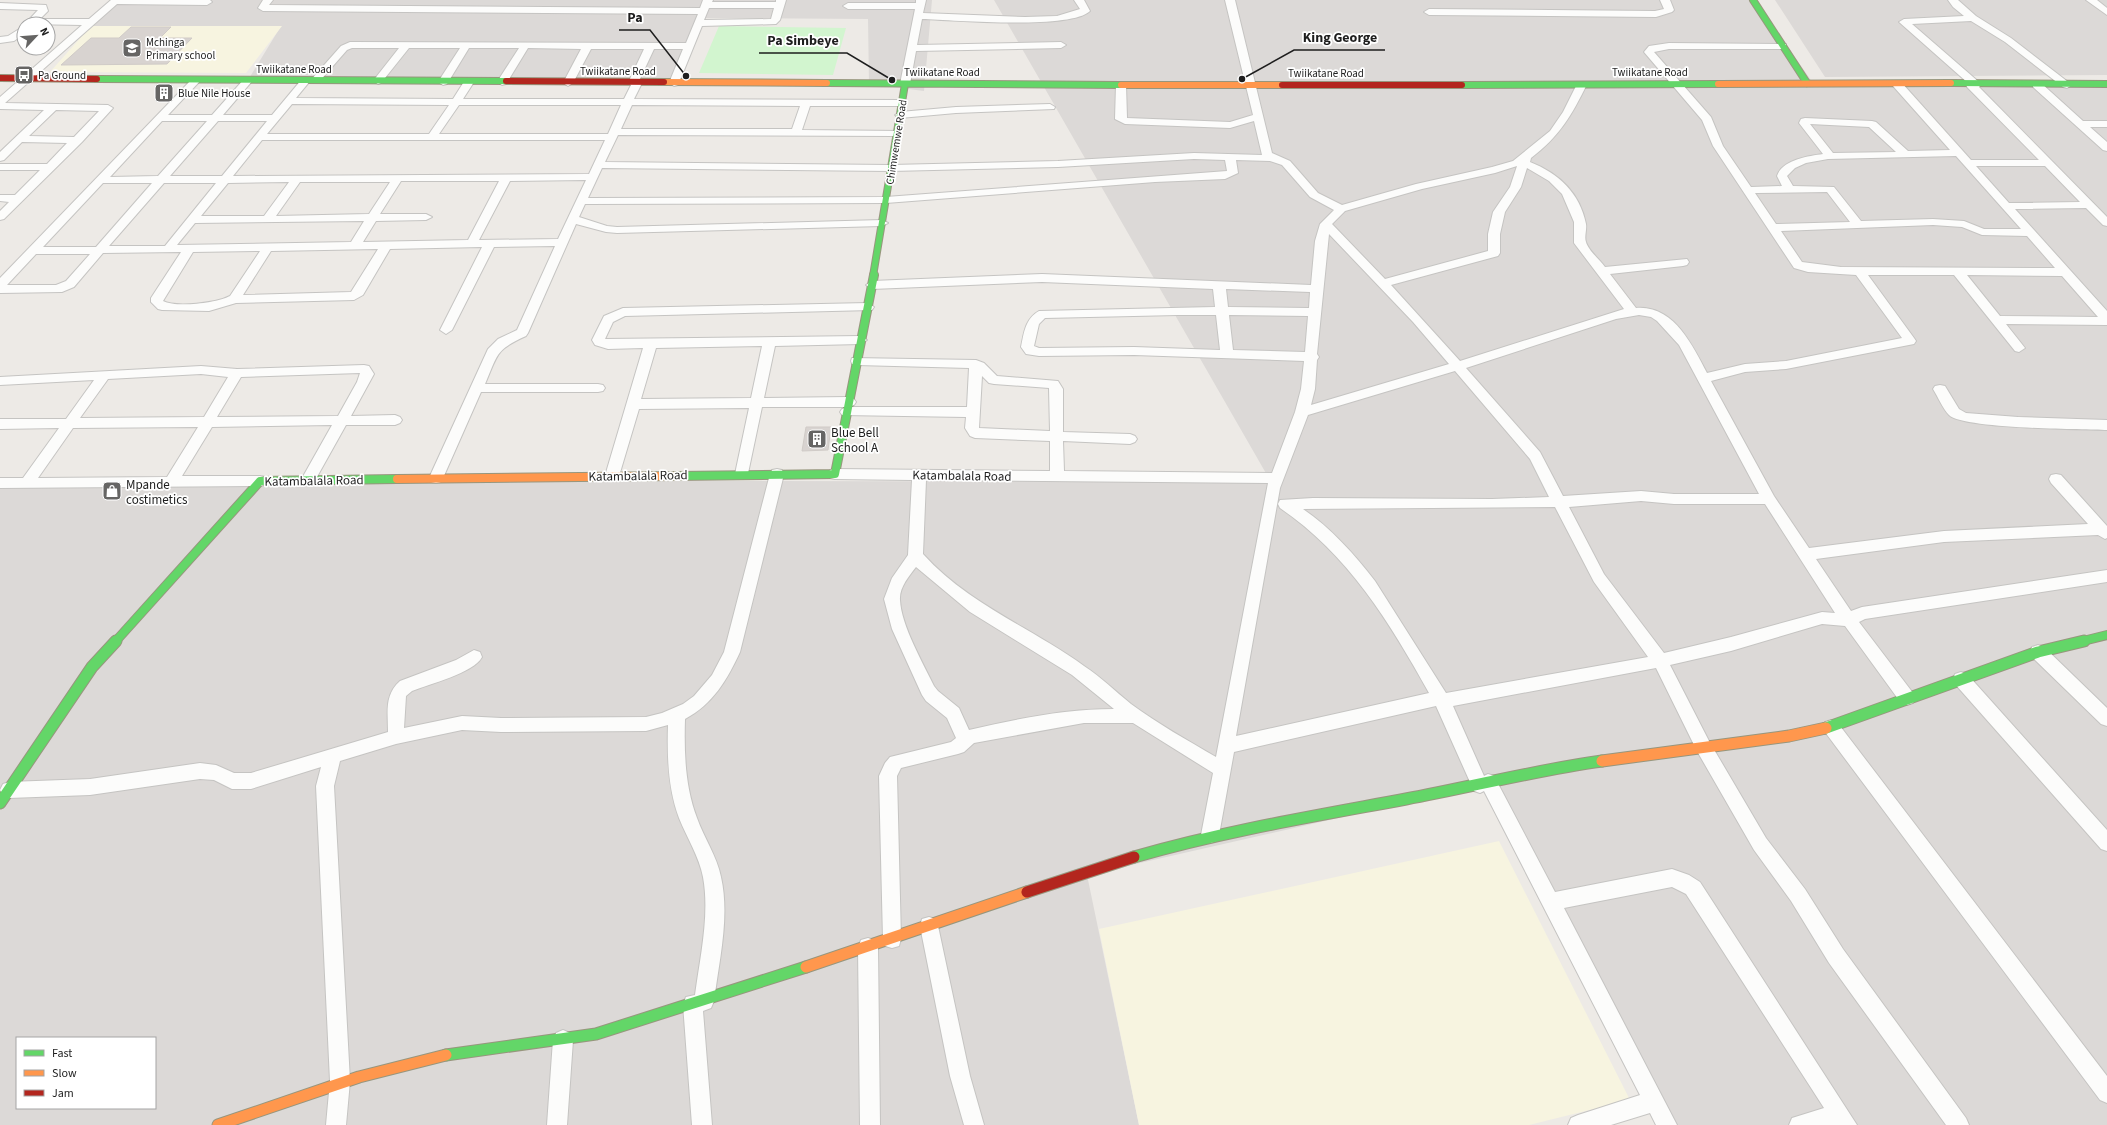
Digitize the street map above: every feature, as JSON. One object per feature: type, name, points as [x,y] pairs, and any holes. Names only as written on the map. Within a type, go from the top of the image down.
[{"type":"street","points":[[268,0],[263,8],[547,11],[606,11],[780,2],[775,20],[771,23],[699,23]]},
{"type":"street","points":[[318,9],[326,0]]},
{"type":"street","points":[[430,10],[438,0]]},
{"type":"street","points":[[490,10],[497,0]]},
{"type":"street","points":[[547,11],[553,0]]},
{"type":"street","points":[[606,11],[612,0]]},
{"type":"street","points":[[845,17],[848,14],[849,3],[920,7],[984,20],[1057,19],[1085,11],[1085,8],[1079,0]]},
{"type":"street","points":[[1230,0],[1267,154],[1271,158]]},
{"type":"street","points":[[1483,0],[1487,12]]},
{"type":"street","points":[[1429,12],[1665,12],[1668,10],[1665,0]]},
{"type":"street","points":[[1753,0],[1783,46],[1810,83]]},
{"type":"street","points":[[1953,0],[1956,5],[1973,18],[2008,40],[2067,85]]},
{"type":"street","points":[[2091,0],[2107,12]]},
{"type":"street","points":[[0,102],[115,1],[207,2]]},
{"type":"street","points":[[157,10],[166,2]]},
{"type":"street","points":[[1587,4],[1593,13]]},
{"type":"street","points":[[674,83],[706,5]]},
{"type":"street","points":[[0,6],[43,7],[37,16]]},
{"type":"street","name":"Chimwemwe Road","points":[[835,474],[872,285],[905,84],[920,7]]},
{"type":"street","points":[[1973,18],[1904,22],[1973,85],[2107,223]]},
{"type":"street","points":[[56,23],[90,22]]},
{"type":"street","points":[[0,40],[10,39],[16,35]]},
{"type":"street","points":[[378,81],[406,45]]},
{"type":"street","points":[[912,48],[1061,45]]},
{"type":"street","points":[[168,249],[288,101],[347,46],[689,46]]},
{"type":"street","points":[[443,82],[466,46]]},
{"type":"street","points":[[502,82],[525,46]]},
{"type":"street","points":[[436,478],[498,345],[522,333],[562,242],[628,103],[650,46]]},
{"type":"street","points":[[1783,46],[1670,46],[1650,50],[1651,54],[1707,119],[1718,146],[1801,267],[1859,271],[2064,272]]},
{"type":"street","points":[[568,82],[587,47]]},
{"type":"street","name":"Twiikatane Road","points":[[0,78],[443,82],[1121,85],[1678,85],[1810,83],[1973,85],[2107,84]]},
{"type":"street","points":[[0,285],[196,80]]},
{"type":"street","points":[[0,289],[62,289],[70,284],[248,80]]},
{"type":"street","points":[[432,137],[468,82]]},
{"type":"street","points":[[1210,835],[1271,498],[1276,478],[1302,412],[1308,389],[1316,312],[1321,240],[1326,224],[1341,209],[1420,186],[1508,167],[1525,160],[1554,133],[1562,123],[1582,84]]},
{"type":"street","points":[[1897,84],[2107,320]]},
{"type":"street","points":[[1121,85],[1120,119],[1125,121],[1230,125],[1258,117]]},
{"type":"street","points":[[2037,85],[2107,148]]},
{"type":"street","points":[[288,101],[902,103]]},
{"type":"street","points":[[796,133],[806,102]]},
{"type":"street","points":[[0,106],[108,108],[78,140],[0,217]]},
{"type":"street","points":[[0,158],[53,107]]},
{"type":"street","points":[[900,115],[937,110],[1050,108]]},
{"type":"street","points":[[159,118],[274,118]]},
{"type":"street","points":[[1831,157],[1804,123],[1805,121],[1872,124],[1905,154]]},
{"type":"street","points":[[2082,124],[2107,124]]},
{"type":"street","points":[[259,136],[432,137],[897,133]]},
{"type":"street","points":[[20,139],[78,140]]},
{"type":"street","points":[[1789,189],[1782,176],[1785,170],[1798,163],[1831,157],[1957,153]]},
{"type":"street","points":[[598,165],[891,168],[1058,164],[1176,156],[1271,158],[1286,164],[1314,195],[1341,209]]},
{"type":"street","points":[[582,201],[886,200],[1155,179],[1225,176],[1233,173],[1230,156]]},
{"type":"street","points":[[1525,160],[1563,186],[1572,199],[1580,221],[1582,236],[1580,243],[1633,312]]},
{"type":"street","points":[[1383,283],[1494,253],[1494,234],[1500,212],[1504,202],[1516,186],[1525,160]]},
{"type":"street","points":[[1966,163],[2049,164]]},
{"type":"street","points":[[0,167],[49,167]]},
{"type":"street","points":[[100,180],[160,181],[593,177]]},
{"type":"street","points":[[472,243],[506,178]]},
{"type":"street","points":[[355,245],[397,179]]},
{"type":"street","points":[[266,220],[296,180]]},
{"type":"street","points":[[1747,190],[1830,189],[1858,225]]},
{"type":"street","points":[[0,198],[18,199]]},
{"type":"street","points":[[2004,206],[2090,205]]},
{"type":"street","points":[[190,220],[426,218]]},
{"type":"street","points":[[573,219],[606,229],[617,230],[882,223]]},
{"type":"street","points":[[1773,228],[1933,222],[1964,224],[1982,232],[2029,233]]},
{"type":"street","points":[[1326,224],[1383,283],[1535,456],[1599,578],[1660,661],[1703,746],[1760,844],[1798,895],[1836,956],[1959,1125]]},
{"type":"street","points":[[32,251],[562,242]]},
{"type":"street","points":[[446,330],[490,243]]},
{"type":"street","points":[[189,249],[160,293],[157,302],[158,304],[162,306],[217,306],[234,299],[354,296],[359,292],[386,245]]},
{"type":"street","points":[[234,299],[268,247]]},
{"type":"street","points":[[1603,271],[1682,262]]},
{"type":"street","points":[[1704,378],[1745,368],[1786,365],[1910,341],[1859,271]]},
{"type":"street","points":[[1957,271],[2019,348]]},
{"type":"street","points":[[872,285],[1042,278],[1318,289]]},
{"type":"street","points":[[1219,285],[1227,353]]},
{"type":"street","points":[[2092,302],[2107,302]]},
{"type":"street","points":[[861,340],[608,345],[599,342],[598,340],[608,319],[623,312],[868,306]]},
{"type":"street","points":[[1312,357],[1227,353],[1039,352],[1031,351],[1028,347],[1034,319],[1043,314],[1178,311],[1316,312]]},
{"type":"street","points":[[1302,412],[1457,366],[1614,315],[1633,312],[1654,313],[1666,321],[1684,343],[1769,499],[1849,620],[1907,698]]},
{"type":"street","points":[[1996,320],[2107,320]]},
{"type":"street","points":[[742,474],[769,342]]},
{"type":"street","points":[[612,476],[650,344]]},
{"type":"street","points":[[857,360],[976,364],[994,380],[1049,383],[1055,386],[1057,476]]},
{"type":"street","points":[[976,364],[972,430],[975,433],[1130,439]]},
{"type":"street","points":[[0,381],[105,374],[201,370],[237,373],[364,369],[367,374],[364,382],[308,480]]},
{"type":"street","points":[[172,481],[206,421],[237,373]]},
{"type":"street","points":[[27,482],[105,374]]},
{"type":"street","points":[[477,388],[598,388]]},
{"type":"street","points":[[1940,389],[1954,412],[1963,417],[2018,422],[2107,425]]},
{"type":"street","points":[[632,404],[757,403],[973,412]]},
{"type":"street","points":[[0,424],[343,419],[395,420]]},
{"type":"street","name":"Katambalala Road","points":[[0,482],[260,481],[742,474],[1276,478]]},
{"type":"street","points":[[6,789],[111,785],[200,771],[216,773],[232,781],[240,782],[334,757],[396,737],[446,725],[646,724],[667,720],[677,716],[686,712],[712,688],[725,668],[732,652],[778,474]]},
{"type":"street","points":[[919,475],[915,556],[893,591],[892,603],[896,618],[928,690],[932,696],[954,713],[965,739]]},
{"type":"street","points":[[2056,479],[2104,532]]},
{"type":"street","points":[[6,789],[95,663],[260,481]]},
{"type":"street","points":[[1288,506],[1313,503],[1560,502],[1641,496],[1674,499],[1769,499]]},
{"type":"street","points":[[1271,498],[1288,506],[1310,521],[1357,568],[1412,649],[1441,699],[1484,784],[1551,902],[1667,1125]]},
{"type":"street","points":[[1805,554],[1845,550],[1894,542],[1991,534],[2104,532]]},
{"type":"street","points":[[915,556],[925,567],[975,608],[1078,670],[1164,736],[1222,770]]},
{"type":"street","points":[[1226,746],[1441,699],[1660,661],[1731,644],[1822,618],[1849,620],[1862,613],[2107,576]]},
{"type":"street","points":[[218,1125],[340,1080],[408,1062],[466,1051],[563,1040],[596,1034],[892,940],[1083,872],[1156,849],[1210,835],[1484,784],[1562,766],[1703,746],[1789,736],[1831,727],[1907,698],[2038,652],[2107,635]]},
{"type":"street","points":[[2038,652],[2107,719]]},
{"type":"street","points":[[396,737],[396,700],[399,692],[406,686],[462,665],[474,657]]},
{"type":"street","points":[[1961,679],[2107,843]]},
{"type":"street","points":[[677,716],[676,749],[679,783],[688,817],[712,876],[713,888],[713,916],[699,1002],[702,1125]]},
{"type":"street","points":[[892,940],[888,776],[890,768],[896,762],[958,747],[965,739],[1073,717],[1136,716]]},
{"type":"street","points":[[1831,727],[1892,810],[2107,1093]]},
{"type":"street","points":[[334,757],[327,775],[325,786],[340,1080],[336,1125]]},
{"type":"street","points":[[1551,902],[1672,878],[1683,881],[1693,888],[1844,1120],[1800,1125]]},
{"type":"street","points":[[929,926],[960,1076],[974,1125]]},
{"type":"street","points":[[868,947],[870,1125]]},
{"type":"street","points":[[557,1125],[563,1040]]},
{"type":"street","points":[[1578,1125],[1655,1101]]},
{"type":"shaded area","points":[[117,0],[932,0],[924,91],[869,84],[868,19],[703,18],[679,83],[248,80],[281,26],[91,26]]},
{"type":"shaded area","points":[[994,0],[1755,0],[1813,83],[2107,83],[2107,1125],[1671,1125],[1492,783],[1087,875],[1139,1125],[0,1125],[0,484],[263,480],[1271,482]]},
{"type":"shaded area","points":[[1775,0],[2107,0],[2107,75],[1825,77]]},
{"type":"shaded area","points":[[91,26],[282,26],[246,73],[50,72]]},
{"type":"shaded area","points":[[1499,841],[1630,1100],[1529,1125],[1139,1125],[1099,929]]},
{"type":"green space","points":[[719,26],[846,28],[833,75],[699,73]]},
{"type":"building","points":[[131,27],[171,27],[160,38],[192,38],[167,64],[61,65],[91,38],[119,38]]},
{"type":"building","name":"Blue Bell School A","points":[[806,427],[831,427],[828,450],[802,451]]},
{"type":"traffic: fast","points":[[1753,0],[1807,83]]},
{"type":"traffic: fast","points":[[97,79],[506,81]]},
{"type":"traffic: fast","points":[[827,83],[1121,85]]},
{"type":"traffic: fast","points":[[1951,83],[2107,84]]},
{"type":"traffic: fast","points":[[676,476],[835,474],[872,285],[905,84]]},
{"type":"traffic: fast","points":[[1462,85],[1718,84]]},
{"type":"traffic: fast","points":[[0,803],[92,667],[260,481],[397,479]]},
{"type":"traffic: fast","points":[[1826,728],[2038,652],[2107,635]]},
{"type":"traffic: fast","points":[[1134,857],[1168,847],[1269,824],[1430,794],[1577,764],[1602,761]]},
{"type":"traffic: fast","points":[[446,1055],[596,1034],[806,967]]},
{"type":"traffic: slow","points":[[664,82],[827,83]]},
{"type":"traffic: slow","points":[[1718,84],[1951,83]]},
{"type":"traffic: slow","points":[[1121,85],[1282,85]]},
{"type":"traffic: slow","points":[[397,479],[676,476]]},
{"type":"traffic: slow","points":[[1602,761],[1789,736],[1826,728]]},
{"type":"traffic: slow","points":[[806,967],[1027,892]]},
{"type":"traffic: slow","points":[[218,1125],[302,1095],[388,1068],[446,1055]]},
{"type":"traffic: jam","points":[[0,78],[97,79]]},
{"type":"traffic: jam","points":[[506,81],[664,82]]},
{"type":"traffic: jam","points":[[1282,85],[1462,85]]},
{"type":"traffic: jam","points":[[1027,892],[1134,857]]},
{"type":"place","name":"Mchinga Primary school","points":[[132,48]]},
{"type":"place","name":"Pa Ground","points":[[24,75]]},
{"type":"place","name":"Pa","points":[[686,76]]},
{"type":"place","name":"King George","points":[[1242,79]]},
{"type":"place","name":"Pa Simbeye","points":[[892,80]]},
{"type":"place","name":"Blue Nile House","points":[[164,93]]},
{"type":"place","name":"Blue Bell School A","points":[[817,439]]},
{"type":"place","name":"Mpande costimetics","points":[[112,491]]}]
